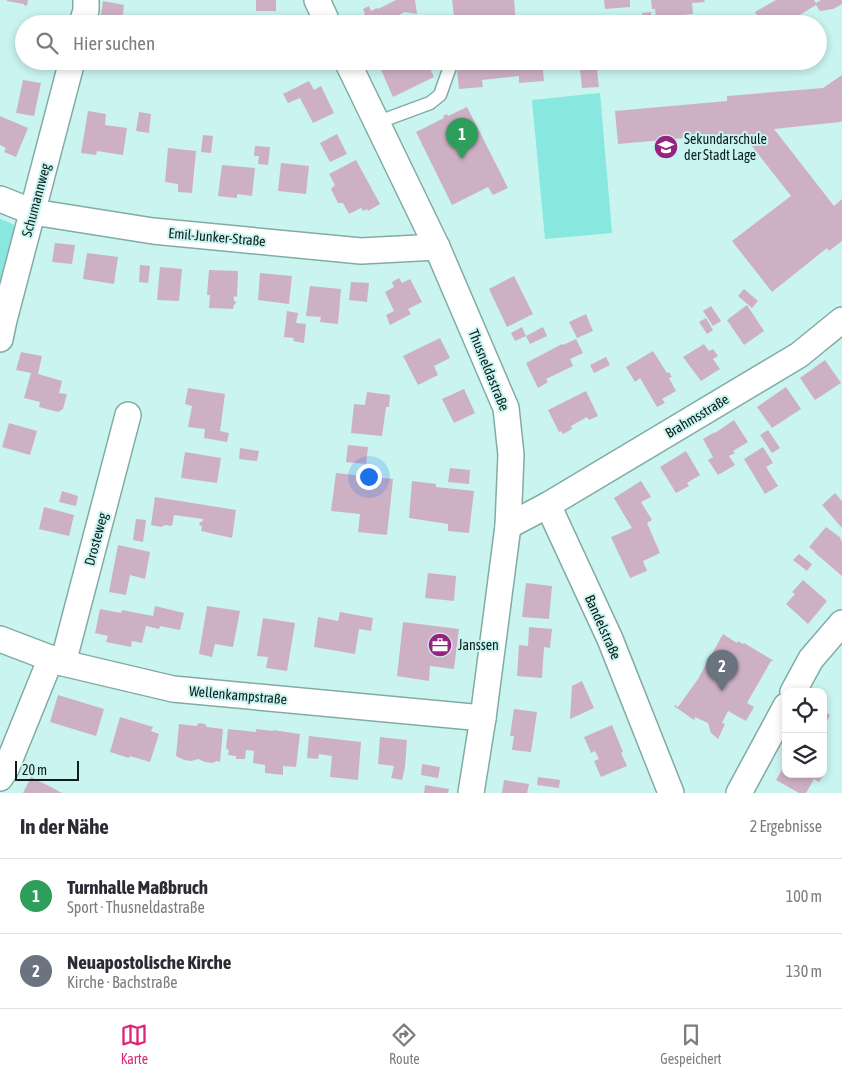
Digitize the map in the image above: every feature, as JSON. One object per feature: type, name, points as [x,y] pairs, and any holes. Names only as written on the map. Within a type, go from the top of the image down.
[{"type":"street","points":[[85,15],[86,0]]},
{"type":"street","points":[[317,0],[324,15]]},
{"type":"street","name":"Schumannweg","points":[[1,330],[70,70]]},
{"type":"street","name":"Thusneldastraße","points":[[351,70],[436,246],[506,408],[511,455],[508,526],[472,793]]},
{"type":"street","name":"Emil-Junker-Straße","points":[[0,199],[33,212],[153,231],[361,251],[436,246]]},
{"type":"street","name":"Brahmsstraße","points":[[548,505],[799,355],[842,320]]},
{"type":"street","name":"Drosteweg","points":[[0,778],[6,770],[57,660],[128,415]]},
{"type":"street","points":[[508,526],[548,505]]},
{"type":"street","name":"Bandelstraße","points":[[548,505],[610,639],[671,793]]},
{"type":"street","points":[[795,688],[811,659],[842,623]]},
{"type":"street","name":"Wellenkampstraße","points":[[0,639],[57,660],[173,689],[483,718]]},
{"type":"street","points":[[739,793],[782,713]]},
{"type":"lane","points":[[376,123],[430,103],[440,95],[449,70]]},
{"type":"shaded area","points":[[600,93],[612,233],[545,239],[532,100]]},
{"type":"shaded area","points":[[0,219],[13,224],[20,240],[0,299]]},
{"type":"building","points":[[7,0],[28,0],[27,6]]},
{"type":"building","points":[[256,0],[276,0],[276,11],[256,11]]},
{"type":"building","points":[[396,0],[415,0],[417,14],[405,12],[399,15],[363,15],[365,14],[363,9],[369,6],[371,11]]},
{"type":"building","points":[[452,0],[514,0],[515,15],[454,15]]},
{"type":"building","points":[[604,0],[630,0],[630,7],[605,9]]},
{"type":"building","points":[[651,0],[704,0],[705,2],[692,3],[693,14],[656,15],[655,9],[652,9]]},
{"type":"building","points":[[776,0],[814,0],[816,3],[821,0],[842,0],[842,4],[833,9],[820,11],[816,5],[800,15],[756,15],[755,12]]},
{"type":"building","points":[[103,1],[124,5],[123,15],[101,15]]},
{"type":"building","points":[[651,12],[651,15],[642,15],[642,13]]},
{"type":"building","points":[[381,70],[431,70],[434,77],[393,97]]},
{"type":"building","points":[[457,70],[543,70],[544,81],[519,83],[519,76],[482,80],[483,87],[459,89]]},
{"type":"building","points":[[580,70],[597,70],[599,87],[582,88]]},
{"type":"building","points":[[842,75],[842,121],[774,129],[834,206],[842,199],[842,241],[829,251],[827,248],[772,292],[732,241],[791,196],[748,141],[730,143],[729,134],[618,144],[615,111],[727,101],[727,96],[823,88]]},
{"type":"building","points":[[23,80],[41,83],[34,116],[16,113]]},
{"type":"building","points":[[309,81],[314,90],[321,86],[334,113],[313,123],[300,98],[288,103],[283,94]]},
{"type":"building","points":[[467,107],[508,188],[493,195],[488,187],[452,205],[416,132],[444,118],[443,116],[447,114],[448,116]]},
{"type":"building","points":[[88,111],[106,114],[105,125],[127,128],[123,155],[97,151],[96,155],[81,153]]},
{"type":"building","points":[[139,112],[151,114],[149,133],[136,131]]},
{"type":"building","points":[[0,116],[28,128],[16,157],[4,152],[6,148],[0,145]]},
{"type":"building","points":[[337,134],[347,154],[330,162],[320,143]]},
{"type":"building","points":[[203,135],[213,136],[211,153],[201,152]]},
{"type":"building","points":[[255,146],[270,147],[268,165],[258,164],[259,156],[254,156]]},
{"type":"building","points":[[168,148],[196,151],[192,193],[178,192],[178,184],[165,182]]},
{"type":"building","points":[[356,160],[380,204],[368,211],[367,209],[363,211],[361,208],[349,214],[343,203],[338,203],[331,189],[335,185],[329,174]]},
{"type":"building","points":[[281,163],[309,166],[306,194],[278,191]]},
{"type":"building","points":[[222,165],[255,168],[252,196],[237,194],[237,198],[218,196]]},
{"type":"building","points":[[55,243],[75,245],[72,264],[52,262]]},
{"type":"building","points":[[87,253],[118,257],[114,284],[83,279]]},
{"type":"building","points":[[140,265],[150,266],[148,283],[139,282]]},
{"type":"building","points":[[160,267],[182,269],[179,301],[157,300]]},
{"type":"building","points":[[209,270],[238,271],[237,297],[234,296],[234,301],[236,301],[233,309],[209,308],[210,295],[207,295]]},
{"type":"building","points":[[260,273],[292,276],[289,304],[258,300]]},
{"type":"building","points":[[514,276],[533,314],[507,327],[489,289]]},
{"type":"building","points":[[399,278],[402,283],[410,279],[422,302],[408,309],[411,314],[390,325],[386,315],[394,311],[385,292],[394,287],[392,282]]},
{"type":"building","points":[[351,282],[369,283],[367,302],[349,300]]},
{"type":"building","points":[[310,286],[341,289],[338,324],[320,322],[321,317],[306,316]]},
{"type":"building","points":[[744,289],[758,301],[752,308],[738,296]]},
{"type":"building","points":[[747,305],[764,331],[744,345],[727,320]]},
{"type":"building","points":[[711,306],[721,321],[713,326],[703,311]]},
{"type":"building","points":[[287,311],[298,313],[296,323],[306,324],[304,343],[293,341],[294,338],[284,337]]},
{"type":"building","points":[[586,314],[593,331],[577,338],[569,322]]},
{"type":"building","points":[[706,318],[713,330],[707,334],[699,322]]},
{"type":"building","points":[[522,327],[526,336],[515,341],[511,333]]},
{"type":"building","points":[[543,327],[547,336],[530,344],[526,336]]},
{"type":"building","points":[[440,338],[450,358],[434,366],[438,375],[418,385],[403,356]]},
{"type":"building","points":[[576,339],[583,353],[570,359],[573,366],[546,379],[548,382],[538,388],[526,363],[562,344]]},
{"type":"building","points":[[704,344],[709,351],[713,349],[718,356],[713,359],[720,369],[701,381],[683,357]]},
{"type":"building","points":[[653,351],[667,373],[669,372],[672,377],[669,378],[676,391],[662,399],[665,403],[657,407],[640,378],[635,382],[626,367]]},
{"type":"building","points":[[21,352],[42,356],[38,374],[62,381],[59,393],[67,394],[63,409],[58,412],[39,407],[40,402],[24,398],[31,373],[16,370]]},
{"type":"building","points":[[606,357],[610,365],[594,373],[590,365]]},
{"type":"building","points":[[825,360],[841,383],[815,400],[800,378]]},
{"type":"building","points":[[786,387],[801,409],[772,428],[757,407]]},
{"type":"building","points":[[188,388],[225,394],[220,431],[229,433],[227,442],[204,438],[205,429],[188,427],[192,406],[185,404]]},
{"type":"building","points":[[464,389],[475,413],[454,423],[442,399]]},
{"type":"building","points":[[586,391],[598,416],[589,420],[587,417],[571,426],[572,429],[563,434],[561,431],[559,432],[548,410]]},
{"type":"building","points":[[367,392],[390,395],[389,407],[386,407],[382,436],[351,433],[354,404],[365,405]]},
{"type":"building","points":[[734,420],[748,442],[733,451],[735,453],[729,456],[735,465],[718,475],[708,460],[713,457],[703,439]]},
{"type":"building","points":[[9,423],[37,431],[30,455],[2,447]]},
{"type":"building","points":[[768,430],[780,448],[772,453],[760,435]]},
{"type":"building","points":[[348,445],[368,447],[366,464],[346,462]]},
{"type":"building","points":[[763,447],[773,463],[766,467],[778,486],[765,494],[744,459]]},
{"type":"building","points":[[240,448],[259,451],[257,461],[239,459]]},
{"type":"building","points":[[686,451],[700,475],[687,483],[689,486],[676,493],[660,467]]},
{"type":"building","points":[[185,452],[221,458],[217,483],[181,478]]},
{"type":"building","points":[[450,468],[470,470],[469,484],[448,482]]},
{"type":"building","points":[[336,473],[393,479],[387,535],[358,532],[360,514],[331,511]]},
{"type":"building","points":[[412,481],[436,484],[436,487],[474,491],[469,533],[448,531],[448,524],[409,518]]},
{"type":"building","points":[[641,481],[651,497],[641,502],[652,520],[647,523],[660,553],[643,561],[647,571],[630,578],[611,537],[632,528],[614,498]]},
{"type":"building","points":[[62,491],[78,496],[76,506],[59,502]]},
{"type":"building","points":[[835,493],[842,501],[842,528],[822,505]]},
{"type":"building","points":[[155,497],[236,510],[232,538],[201,531],[202,526],[199,525],[203,519],[174,515],[172,526],[165,525],[161,527],[151,525]]},
{"type":"building","points":[[44,507],[74,515],[69,536],[39,529]]},
{"type":"building","points":[[136,519],[146,520],[143,542],[133,540]]},
{"type":"building","points":[[826,527],[841,538],[842,541],[842,576],[809,547]]},
{"type":"building","points":[[118,545],[150,552],[145,579],[130,575],[126,595],[109,592]]},
{"type":"building","points":[[799,554],[812,564],[807,571],[793,560]]},
{"type":"building","points":[[428,573],[456,576],[454,601],[425,598]]},
{"type":"building","points":[[803,580],[827,601],[808,624],[786,604],[795,594],[792,592]]},
{"type":"building","points":[[526,583],[552,586],[549,619],[522,617]]},
{"type":"building","points":[[155,606],[184,613],[180,630],[160,626],[159,629],[146,626],[142,643],[132,641],[131,647],[106,642],[108,636],[95,633],[100,609],[121,613],[122,610],[153,616]]},
{"type":"building","points":[[207,606],[240,611],[233,647],[215,644],[212,657],[199,654]]},
{"type":"building","points":[[340,612],[373,618],[371,631],[359,629],[355,654],[314,647],[318,617],[338,621]]},
{"type":"building","points":[[263,618],[295,623],[287,671],[266,668],[268,657],[257,656]]},
{"type":"building","points":[[403,622],[459,629],[454,669],[430,666],[429,681],[397,676]]},
{"type":"building","points":[[529,627],[552,629],[550,648],[544,647],[542,678],[517,676],[519,645],[528,646]]},
{"type":"building","points":[[723,634],[737,643],[738,641],[744,643],[774,661],[771,661],[747,703],[754,707],[746,721],[728,711],[722,723],[725,724],[718,739],[711,733],[708,723],[695,717],[694,720],[674,706],[678,707],[698,679]]},
{"type":"building","points":[[582,681],[594,708],[570,719],[572,686]]},
{"type":"building","points":[[58,695],[104,709],[96,736],[50,722]]},
{"type":"building","points":[[514,709],[537,712],[531,752],[512,750],[514,736],[510,736]]},
{"type":"building","points":[[120,717],[153,727],[151,731],[159,734],[150,762],[110,752]]},
{"type":"building","points":[[199,723],[205,724],[207,727],[223,729],[220,762],[212,763],[198,759],[191,761],[176,756],[179,724],[196,726]]},
{"type":"building","points":[[612,725],[627,766],[601,777],[594,761],[599,759],[595,751],[591,753],[584,737]]},
{"type":"building","points":[[228,729],[256,732],[256,729],[273,730],[300,734],[296,767],[283,766],[283,775],[265,773],[265,765],[253,763],[254,751],[246,750],[245,759],[236,759],[236,756],[228,755],[229,751],[226,748]]},
{"type":"building","points":[[309,736],[361,742],[358,780],[330,777],[332,756],[319,754],[318,759],[307,758]]},
{"type":"building","points":[[380,737],[407,740],[402,780],[391,778],[394,766],[378,764]]},
{"type":"building","points":[[422,764],[440,767],[438,778],[421,775]]},
{"type":"building","points":[[782,770],[782,778],[822,778],[819,782],[814,779],[806,793],[799,793],[776,780]]},
{"type":"building","points":[[31,777],[51,787],[62,793],[23,793]]},
{"type":"building","points":[[538,777],[560,780],[559,788],[537,785]]},
{"type":"building","points":[[504,780],[529,784],[527,793],[502,793]]},
{"type":"building","points":[[425,785],[449,789],[448,793],[424,793]]},
{"type":"place","name":"Sekundarschule der Stadt Lage","points":[[666,147]]},
{"type":"place","name":"Turnhalle Maßbruch","points":[[462,159]]},
{"type":"place","name":"Janssen","points":[[440,645]]},
{"type":"place","name":"Neuapostolische Kirche","points":[[722,691]]}]
